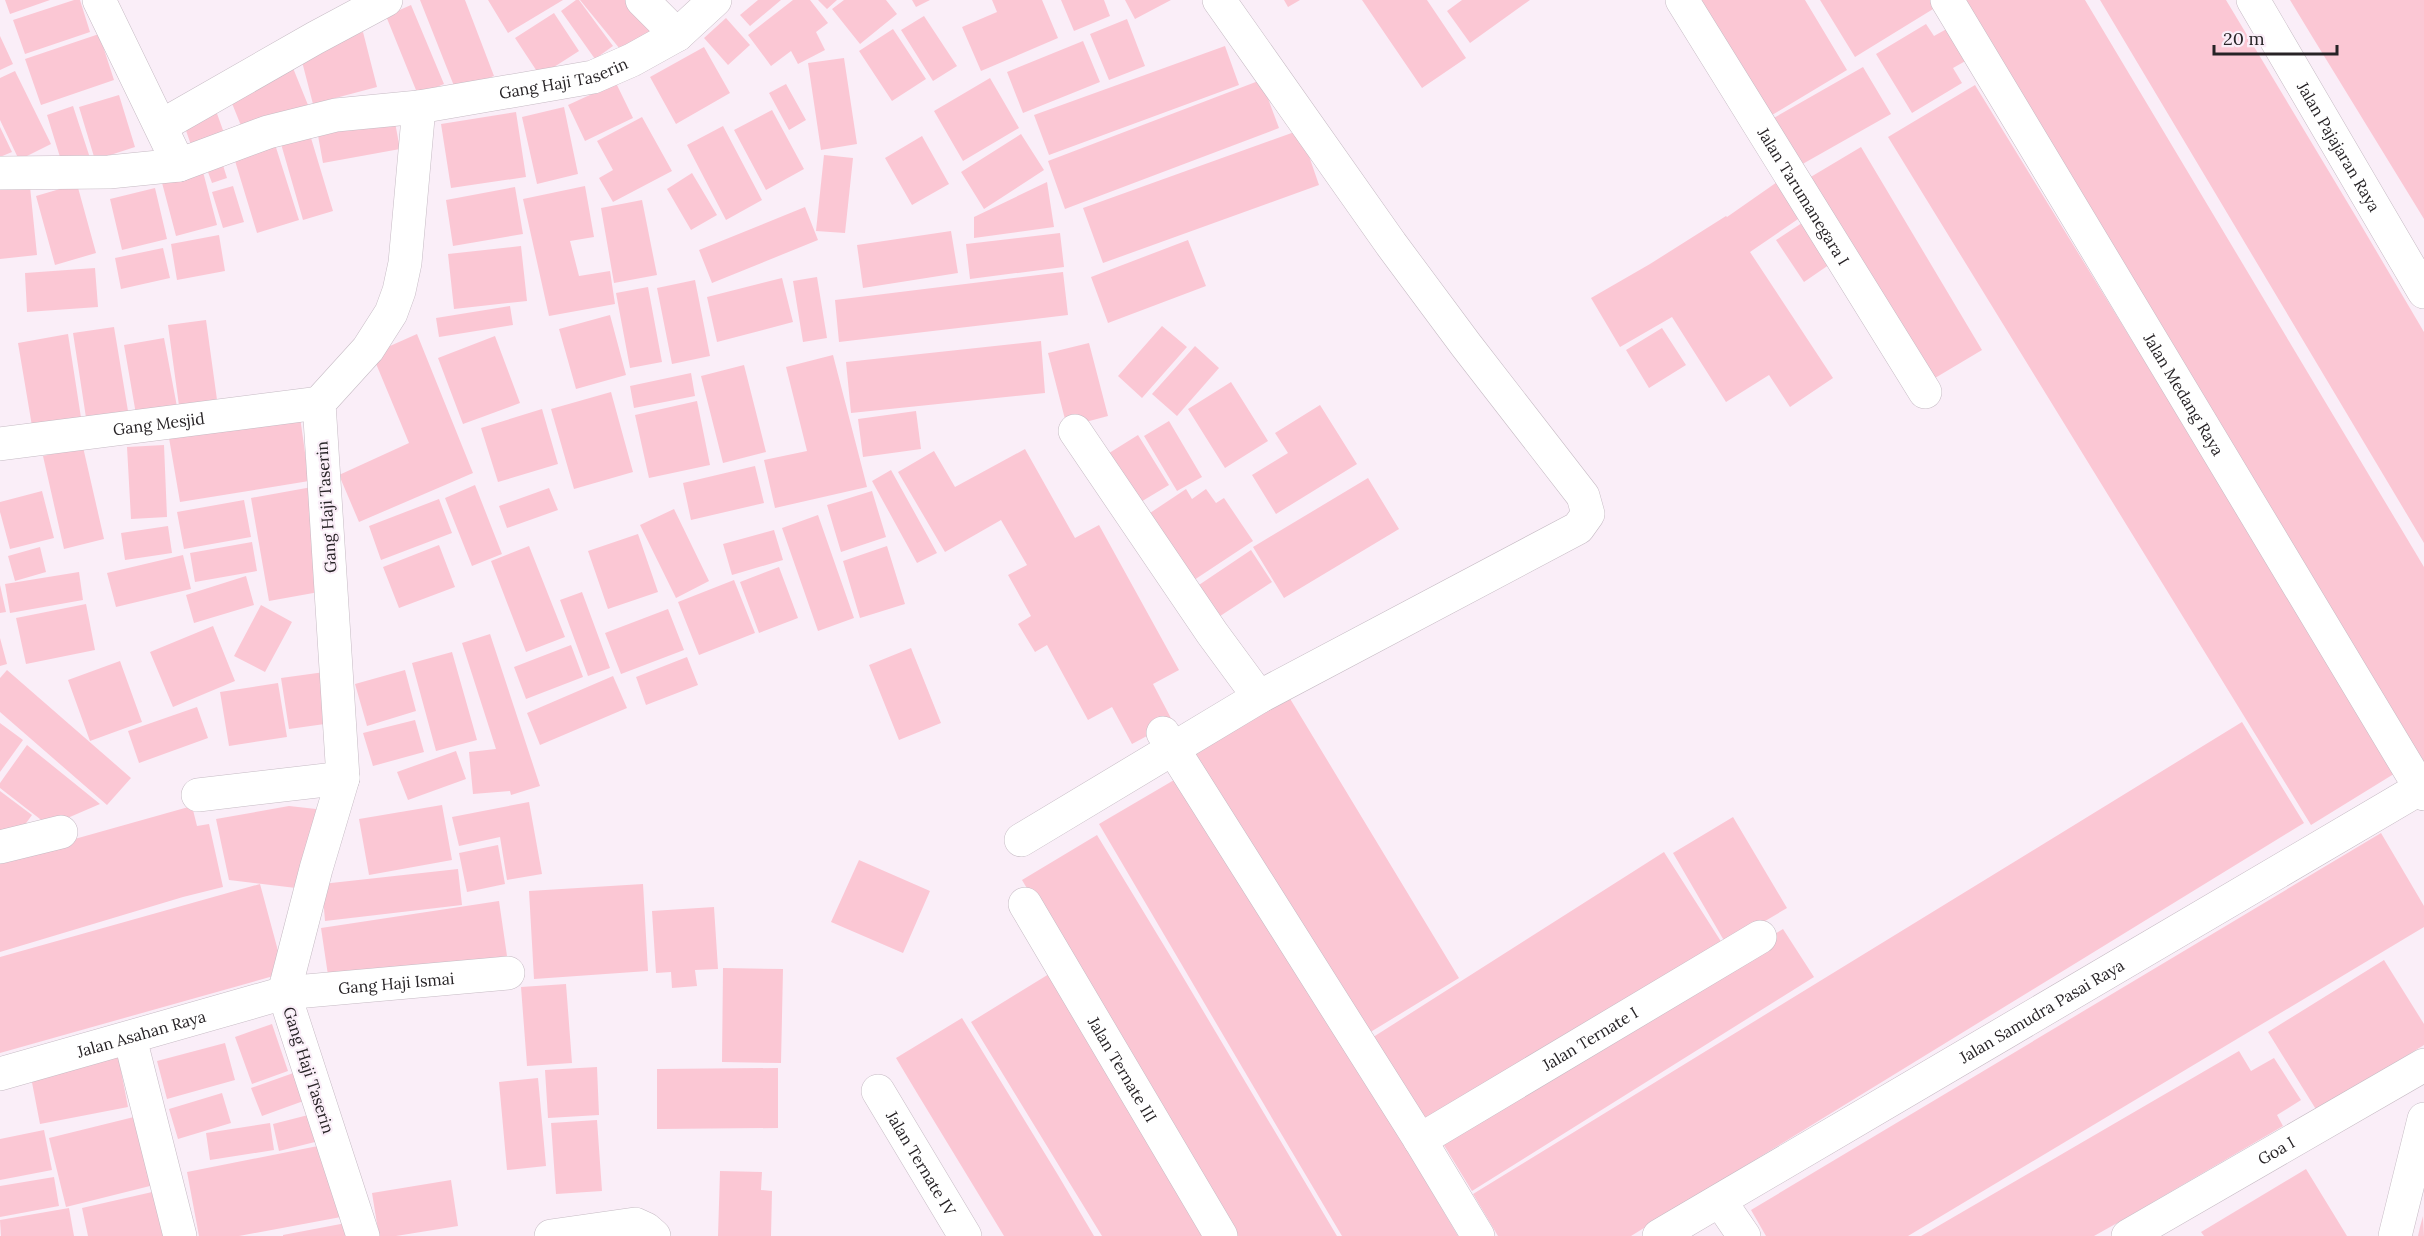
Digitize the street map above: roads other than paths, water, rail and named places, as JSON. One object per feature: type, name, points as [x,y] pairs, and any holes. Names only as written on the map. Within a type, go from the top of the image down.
[{"type":"street","points":[[99,0],[179,165]]},
{"type":"street","points":[[161,126],[386,0]]},
{"type":"street","points":[[642,0],[676,35]]},
{"type":"street","name":"Gang Haji Taserin","points":[[0,173],[109,172],[179,165],[268,132],[336,115],[419,107],[593,77],[632,60],[676,35],[715,0]]},
{"type":"street","points":[[1021,840],[1169,741],[1259,697],[1578,528],[1588,514],[1582,496],[1377,225],[1219,0]]},
{"type":"street","name":"Jalan Tarumanegara I","points":[[1682,0],[1925,392]]},
{"type":"street","name":"Jalan Medang Raya","points":[[1947,0],[2423,790]]},
{"type":"street","name":"Jalan Pajajaran Raya","points":[[2253,0],[2424,292]]},
{"type":"street","points":[[319,403],[369,350],[391,313],[399,291],[405,263],[419,107]]},
{"type":"street","name":"Gang Haji Taserin","points":[[319,403],[343,778],[316,869],[284,993],[363,1236]]},
{"type":"street","name":"Gang Mesjid","points":[[0,444],[319,403]]},
{"type":"street","points":[[1075,431],[1212,633],[1259,697]]},
{"type":"street","points":[[1169,741],[1478,1236]]},
{"type":"street","points":[[198,795],[343,778]]},
{"type":"street","name":"Jalan Samudra Pasai Raya","points":[[1659,1236],[2423,790]]},
{"type":"street","points":[[0,847],[61,832]]},
{"type":"street","name":"Jalan Ternate III","points":[[1025,904],[1221,1236]]},
{"type":"street","name":"Jalan Ternate I","points":[[1420,1140],[1760,937]]},
{"type":"street","name":"Gang Haji Ismai","points":[[284,993],[508,974]]},
{"type":"street","name":"Jalan Asahan Raya","points":[[0,1074],[284,993]]},
{"type":"street","points":[[130,1038],[180,1236]]},
{"type":"street","name":"Goa I","points":[[2128,1236],[2424,1065]]},
{"type":"street","name":"Jalan Ternate IV","points":[[878,1091],[965,1236]]},
{"type":"street","points":[[2395,1236],[2424,1119]]},
{"type":"street","points":[[1720,1201],[1744,1236]]},
{"type":"street","points":[[551,1236],[635,1224],[654,1236]]}]
